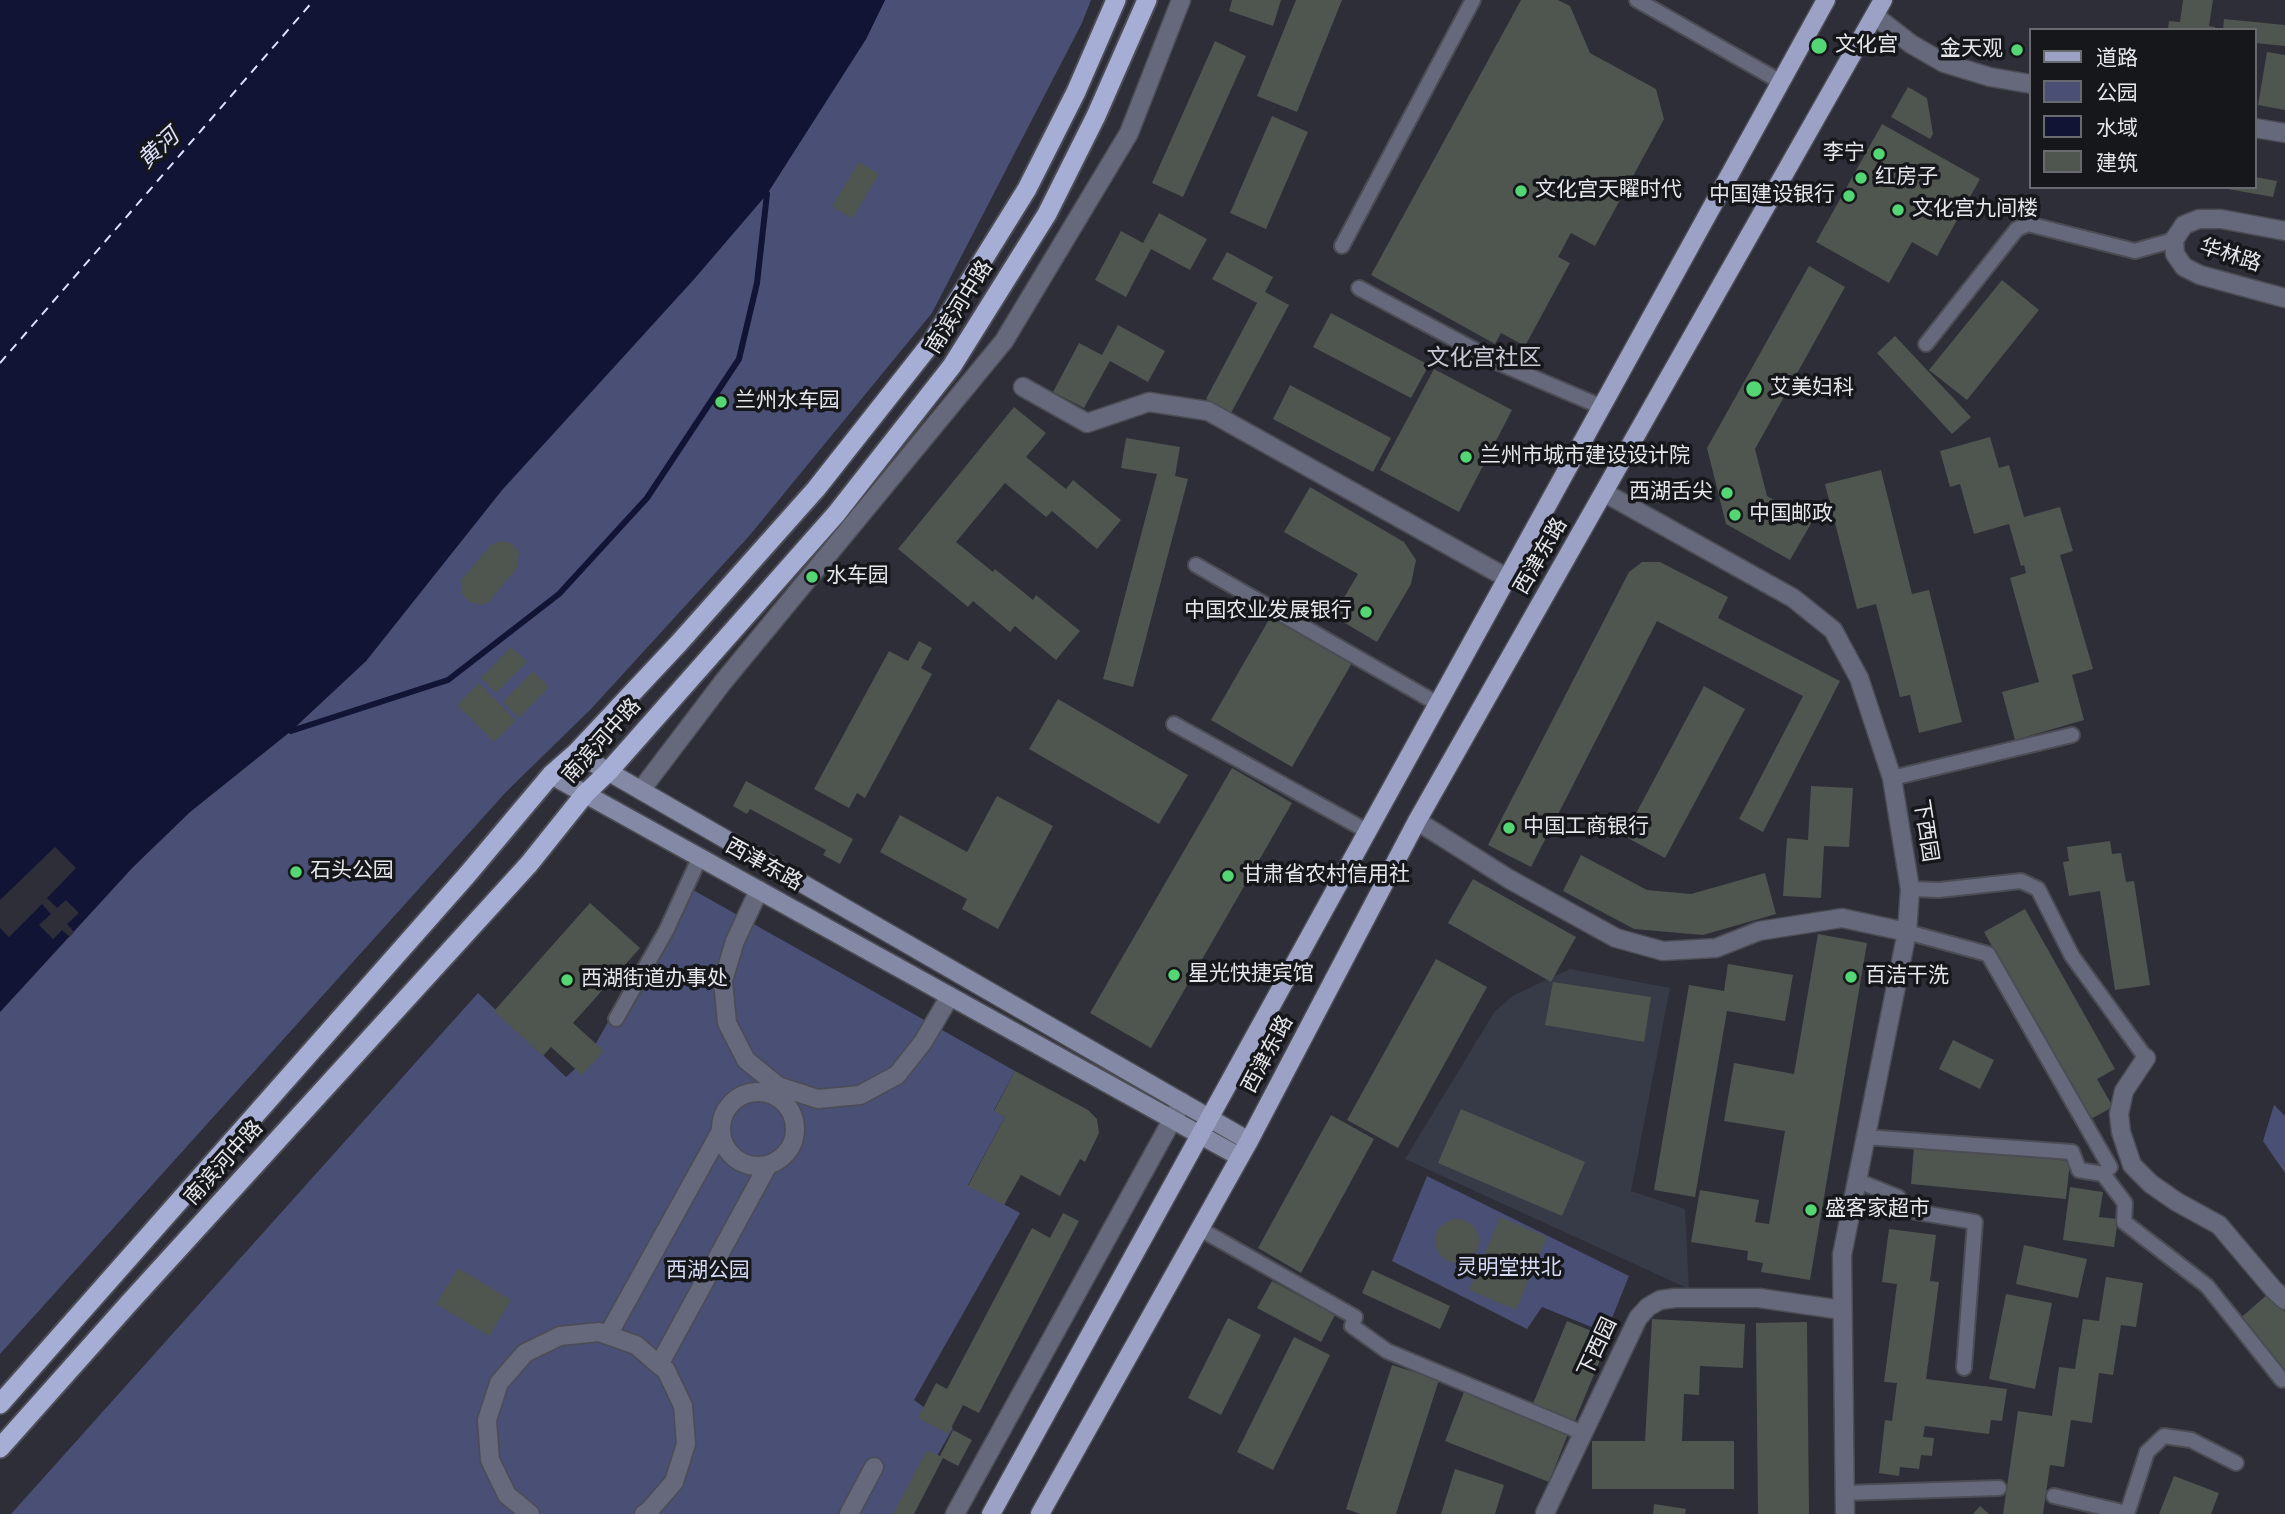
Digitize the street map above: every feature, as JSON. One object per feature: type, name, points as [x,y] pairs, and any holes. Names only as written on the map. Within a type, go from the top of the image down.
[{"type":"highway","name":"南滨河中路","points":[[0,1404],[467,875],[551,775],[576,753],[679,643],[816,489],[932,342],[1027,189],[1076,92],[1116,0]]},
{"type":"highway","name":"南滨河中路","points":[[0,1448],[529,864],[585,794],[608,772],[836,514],[952,366],[1047,214],[1097,116],[1147,0]]},
{"type":"main road","name":"西津东路","points":[[991,1514],[1826,0]]},
{"type":"main road","name":"西津东路","points":[[1041,1514],[1245,1149],[1418,821],[1879,8]]},
{"type":"main road","name":"西津东路","points":[[576,753],[1209,1118],[1245,1149]]},
{"type":"main road","name":"西津东路","points":[[551,775],[1200,1135],[1245,1149]]},
{"type":"street","points":[[641,790],[731,672],[1004,341],[1129,133],[1181,0]]},
{"type":"street","points":[[1879,8],[1911,44],[1944,63],[1990,77],[2030,85]]},
{"type":"street","points":[[2257,128],[2285,134]]},
{"type":"street","name":"华林路","points":[[2285,231],[2221,219],[2199,219],[2184,225],[2174,240],[2175,254],[2184,267],[2200,275],[2285,298]]},
{"type":"street","points":[[1023,387],[1087,423],[1149,402],[1208,411],[1507,578]]},
{"type":"street","name":"下西园","points":[[1605,493],[1793,598],[1833,630],[1859,678],[1892,778],[1910,889],[1907,932],[1842,1255],[1845,1514]]},
{"type":"street","points":[[1418,821],[1509,879],[1616,938],[1663,951],[1716,948],[1759,931],[1842,918],[1907,932]]},
{"type":"street","points":[[721,1131],[722,1140],[729,1153],[740,1162],[754,1167],[768,1165],[781,1158],[790,1147],[795,1133],[794,1119],[787,1106],[746,1060],[727,1023],[723,981],[735,941],[759,890]]},
{"type":"street","points":[[608,1335],[721,1131],[726,1111],[735,1100],[762,1092],[818,1099],[860,1095],[897,1075],[923,1042],[950,996]]},
{"type":"street","points":[[2146,1058],[2124,1091],[2119,1114],[2121,1132],[2132,1165],[2151,1184],[2177,1202],[2219,1225],[2285,1300]]},
{"type":"street","points":[[955,1514],[1181,1102]]},
{"type":"street","points":[[659,1365],[768,1165]]},
{"type":"street","name":"下西园","points":[[1545,1513],[1638,1318],[1648,1307],[1660,1300],[1675,1298],[1759,1297],[1842,1310]]},
{"type":"street","points":[[530,1514],[508,1495],[490,1460],[487,1420],[499,1383],[525,1353],[560,1336],[599,1332],[636,1345],[666,1370],[683,1406],[686,1444],[674,1482],[644,1514]]},
{"type":"street","points":[[849,1514],[874,1467]]},
{"type":"lane","points":[[1342,246],[1474,0]]},
{"type":"lane","points":[[1637,0],[1781,82]]},
{"type":"lane","points":[[1926,344],[2017,229],[2028,224],[2135,251],[2174,240]]},
{"type":"lane","points":[[1359,288],[1499,363],[1602,407]]},
{"type":"lane","points":[[1196,565],[1438,704]]},
{"type":"lane","points":[[1174,724],[1367,831]]},
{"type":"lane","points":[[1892,778],[2072,734]]},
{"type":"lane","points":[[616,1019],[667,932],[700,858]]},
{"type":"lane","points":[[1910,889],[1939,890],[2021,881],[2038,889],[2072,956],[2146,1058]]},
{"type":"lane","points":[[1907,932],[1988,954],[2110,1167],[2104,1174]]},
{"type":"lane","points":[[1865,1137],[2072,1152],[2079,1170],[2104,1174],[2125,1203],[2124,1222],[2207,1286],[2282,1380]]},
{"type":"lane","points":[[1858,1181],[1898,1196],[1904,1206],[1916,1212],[1975,1223],[1964,1368]]},
{"type":"lane","points":[[1199,1229],[1355,1317],[1352,1326],[1387,1351],[1583,1433]]},
{"type":"lane","points":[[2054,1496],[2127,1513],[2147,1452],[2164,1436],[2191,1440],[2236,1463]]},
{"type":"lane","points":[[1845,1493],[1999,1489]]},
{"type":"shaded area","points":[[1570,969],[1670,988],[1631,1191],[1685,1209],[1689,1289],[1405,1159],[1495,1011],[1514,995]]},
{"type":"green space","points":[[885,0],[1091,0],[1082,23],[932,313],[750,535],[591,709],[506,792],[0,1354],[0,1012],[133,867],[190,812],[291,731],[366,661],[502,490],[695,278],[767,194],[866,39]]},
{"type":"green space","name":"西湖公园","points":[[686,886],[1015,1071],[994,1110],[1005,1117],[968,1185],[1020,1213],[914,1400],[953,1428],[904,1514],[11,1514],[478,993],[566,1077],[588,1057]]},
{"type":"green space","points":[[2274,1105],[2285,1116],[2285,1173],[2263,1141]]},
{"type":"green space","name":"灵明堂拱北","points":[[1427,1176],[1629,1276],[1606,1333],[1542,1307],[1527,1329],[1392,1261]]},
{"type":"water","name":"黄河","points":[[0,0],[885,0],[866,39],[767,194],[695,278],[502,490],[366,661],[291,731],[190,812],[133,867],[0,1012]]},
{"type":"pier","points":[[55,847],[76,868],[47,898],[57,908],[66,900],[79,913],[67,924],[74,932],[70,937],[62,930],[53,939],[39,925],[51,914],[42,904],[9,937],[0,928],[0,900]]},
{"type":"building","points":[[1232,0],[1281,0],[1273,26],[1229,11]]},
{"type":"building","points":[[1296,0],[1342,0],[1297,112],[1257,96]]},
{"type":"building","name":"文化宫天矅时代","points":[[1521,0],[1558,0],[1570,6],[1590,53],[1656,89],[1664,119],[1595,246],[1571,233],[1558,257],[1570,263],[1525,346],[1501,333],[1495,344],[1371,275]]},
{"type":"building","points":[[2183,0],[2213,0],[2209,26],[2215,28],[2168,28],[2169,21],[2180,22]]},
{"type":"building","points":[[2224,19],[2285,25],[2285,46],[2257,43],[2257,28],[2223,28]]},
{"type":"building","points":[[1215,41],[1246,56],[1183,197],[1152,183]]},
{"type":"building","points":[[2267,52],[2285,55],[2285,110],[2258,105]]},
{"type":"building","points":[[1908,87],[1927,98],[1933,134],[1930,139],[1891,117]]},
{"type":"building","points":[[1272,116],[1308,132],[1266,229],[1230,213]]},
{"type":"building","name":"文化宫九间楼","points":[[1882,124],[1980,179],[1937,256],[1912,242],[1889,283],[1816,242]]},
{"type":"building","points":[[859,162],[879,174],[852,219],[832,206]]},
{"type":"building","points":[[2257,177],[2277,181],[2273,197],[2228,189],[2257,189]]},
{"type":"building","points":[[1159,213],[1207,239],[1190,270],[1151,249],[1126,297],[1095,280],[1121,231],[1143,243]]},
{"type":"building","points":[[1227,252],[1273,277],[1265,292],[1289,305],[1231,413],[1206,399],[1257,303],[1212,279]]},
{"type":"building","points":[[1809,266],[1845,287],[1755,449],[1767,496],[1812,522],[1790,560],[1726,524],[1707,448]]},
{"type":"building","points":[[2002,280],[2039,310],[1967,400],[1929,370]]},
{"type":"building","points":[[1331,313],[1429,365],[1411,398],[1313,347]]},
{"type":"building","points":[[1118,325],[1165,351],[1148,382],[1110,361],[1084,408],[1053,392],[1079,343],[1102,355]]},
{"type":"building","points":[[1895,336],[1971,417],[1952,434],[1877,353]]},
{"type":"building","points":[[1434,369],[1512,410],[1459,512],[1380,470]]},
{"type":"building","points":[[1290,385],[1391,438],[1373,472],[1273,419]]},
{"type":"building","points":[[1014,407],[1046,433],[1026,457],[1066,489],[1073,480],[1121,520],[1097,549],[1052,511],[1046,517],[1005,483],[956,542],[1033,600],[1036,595],[1080,631],[1056,660],[1015,626],[1010,632],[973,601],[968,607],[898,549]]},
{"type":"building","points":[[1990,437],[1999,468],[2009,465],[2024,517],[2060,507],[2073,551],[2060,555],[2093,669],[2072,675],[2084,720],[2015,740],[2002,692],[2039,682],[2010,578],[2026,573],[2024,565],[2021,566],[2009,524],[1974,534],[1960,484],[1950,487],[1940,451]]},
{"type":"building","points":[[1126,438],[1180,447],[1175,476],[1188,479],[1133,687],[1103,679],[1157,474],[1121,468]]},
{"type":"building","points":[[1881,470],[1912,594],[1929,590],[1962,722],[1919,733],[1910,695],[1900,697],[1876,604],[1857,609],[1825,484]]},
{"type":"building","points":[[1310,487],[1404,542],[1416,560],[1411,584],[1377,642],[1333,616],[1358,574],[1284,532]]},
{"type":"building","points":[[501,541],[511,543],[519,552],[517,568],[488,603],[482,605],[469,602],[461,592],[461,580],[491,545]]},
{"type":"building","points":[[1642,562],[1660,562],[1728,597],[1718,618],[1840,681],[1763,832],[1739,819],[1803,696],[1657,621],[1531,867],[1488,845],[1629,572]]},
{"type":"building","points":[[1271,616],[1352,663],[1292,767],[1211,720]]},
{"type":"building","points":[[919,641],[932,648],[921,668],[932,674],[865,798],[857,793],[849,808],[814,789],[889,651],[908,661]]},
{"type":"building","points":[[511,647],[527,662],[496,693],[481,678]]},
{"type":"building","points":[[533,671],[549,687],[519,718],[503,702]]},
{"type":"building","points":[[479,683],[516,721],[494,742],[457,705]]},
{"type":"building","points":[[1704,686],[1745,709],[1665,858],[1624,836]]},
{"type":"building","points":[[1058,699],[1188,775],[1159,824],[1029,749]]},
{"type":"building","points":[[1232,768],[1292,803],[1151,1048],[1090,1013]]},
{"type":"building","points":[[746,781],[853,839],[840,864],[823,855],[826,850],[750,809],[747,814],[733,806]]},
{"type":"building","points":[[1811,786],[1853,788],[1849,847],[1824,846],[1821,898],[1783,896],[1787,838],[1808,840]]},
{"type":"building","points":[[997,796],[1053,826],[998,929],[962,909],[967,899],[880,852],[900,815],[967,852]]},
{"type":"building","points":[[2110,841],[2112,854],[2121,853],[2126,882],[2134,881],[2150,985],[2115,990],[2100,891],[2069,896],[2063,862],[2069,861],[2067,847]]},
{"type":"building","points":[[1581,855],[1647,890],[1691,894],[1765,873],[1776,914],[1703,935],[1634,929],[1563,891]]},
{"type":"building","points":[[1473,879],[1576,937],[1551,982],[1448,923]]},
{"type":"building","name":"西湖街道办事处","points":[[590,903],[640,948],[573,1023],[604,1051],[582,1075],[551,1047],[543,1056],[494,1011]]},
{"type":"building","points":[[2025,909],[2115,1069],[2097,1079],[2113,1107],[2089,1120],[1984,932]]},
{"type":"building","points":[[1818,934],[1867,943],[1810,1280],[1761,1272],[1763,1263],[1747,1260],[1748,1251],[1691,1242],[1700,1190],[1759,1200],[1755,1222],[1769,1224],[1785,1131],[1724,1121],[1734,1063],[1794,1074]]},
{"type":"building","points":[[1436,959],[1487,987],[1398,1148],[1347,1120]]},
{"type":"building","points":[[1728,964],[1793,975],[1785,1021],[1727,1011],[1695,1197],[1654,1190],[1689,985],[1724,991]]},
{"type":"building","points":[[1553,982],[1651,997],[1644,1042],[1545,1025]]},
{"type":"building","points":[[1953,1040],[1994,1060],[1980,1089],[1939,1069]]},
{"type":"building","points":[[1015,1071],[1088,1110],[1097,1119],[1099,1133],[1085,1162],[1080,1159],[1060,1196],[1021,1175],[1004,1205],[968,1186],[1005,1117],[994,1111]]},
{"type":"building","points":[[1461,1109],[1585,1162],[1562,1216],[1438,1163]]},
{"type":"building","points":[[1331,1115],[1374,1139],[1301,1273],[1258,1248]]},
{"type":"building","points":[[1914,1146],[2070,1161],[2066,1199],[1911,1184]]},
{"type":"building","points":[[2070,1187],[2103,1192],[2099,1217],[2118,1219],[2114,1247],[2063,1240]]},
{"type":"building","points":[[1063,1213],[1079,1221],[979,1413],[963,1405],[948,1434],[918,1418],[936,1383],[947,1389],[1032,1228],[1050,1238]]},
{"type":"building","points":[[1500,1217],[1547,1237],[1516,1310],[1469,1290]]},
{"type":"building","points":[[1457,1219],[1473,1225],[1479,1241],[1473,1257],[1457,1263],[1441,1257],[1435,1241],[1441,1225]]},
{"type":"building","points":[[1889,1229],[1936,1235],[1930,1281],[1939,1282],[1926,1379],[2007,1389],[2002,1421],[1991,1420],[1989,1434],[1925,1426],[1923,1437],[1934,1438],[1932,1456],[1921,1455],[1919,1469],[1900,1467],[1899,1476],[1879,1473],[1885,1420],[1892,1421],[1897,1383],[1884,1382],[1897,1284],[1882,1282]]},
{"type":"building","points":[[2024,1245],[2087,1259],[2078,1298],[2016,1284]]},
{"type":"building","points":[[458,1268],[511,1300],[489,1336],[436,1304]]},
{"type":"building","points":[[1372,1270],[1450,1306],[1440,1329],[1362,1293]]},
{"type":"building","points":[[2106,1277],[2143,1283],[2136,1327],[2121,1325],[2113,1375],[2099,1373],[2092,1423],[2071,1420],[2064,1467],[2050,1465],[2043,1514],[2003,1514],[2018,1411],[2052,1416],[2059,1367],[2075,1369],[2083,1319],[2099,1321]]},
{"type":"building","points":[[1272,1281],[1335,1315],[1321,1342],[1257,1308]]},
{"type":"building","points":[[2269,1293],[2285,1312],[2285,1369],[2281,1372],[2237,1321]]},
{"type":"building","points":[[2006,1294],[2052,1303],[2035,1389],[1989,1379]]},
{"type":"building","points":[[1228,1318],[1261,1335],[1221,1415],[1188,1398]]},
{"type":"building","points":[[1652,1319],[1745,1324],[1743,1368],[1700,1366],[1699,1395],[1684,1394],[1682,1441],[1734,1441],[1734,1489],[1592,1489],[1592,1441],[1645,1441]]},
{"type":"building","points":[[1567,1321],[1609,1338],[1574,1423],[1532,1406]]},
{"type":"building","points":[[1807,1322],[1809,1514],[1758,1514],[1756,1323]]},
{"type":"building","points":[[1294,1337],[1330,1355],[1273,1470],[1237,1452]]},
{"type":"building","points":[[1392,1365],[1439,1380],[1396,1514],[1360,1514],[1346,1509]]},
{"type":"building","points":[[1464,1392],[1568,1434],[1549,1482],[1445,1441]]},
{"type":"building","points":[[953,1430],[972,1440],[958,1466],[943,1458],[914,1514],[893,1514],[927,1450],[940,1456]]},
{"type":"building","points":[[1455,1469],[1504,1485],[1495,1514],[1441,1514]]},
{"type":"building","points":[[2174,1476],[2219,1493],[2211,1514],[2159,1514]]},
{"type":"building","points":[[1654,1504],[1686,1509],[1685,1514],[1653,1514]]},
{"type":"building","points":[[1980,1506],[1989,1514],[1973,1514]]},
{"type":"waterway","points":[[291,731],[448,680],[559,594],[647,498],[739,359],[757,283],[767,194]]},
{"type":"ferry route","points":[[0,363],[314,0]]},
{"type":"place","name":"文化宫","points":[[1819,46]]},
{"type":"place","name":"金天观","points":[[2017,50]]},
{"type":"place","name":"李宁","points":[[1879,154]]},
{"type":"place","name":"红房子","points":[[1861,178]]},
{"type":"place","name":"文化宫天矅时代","points":[[1521,191]]},
{"type":"place","name":"中国建设银行","points":[[1849,196]]},
{"type":"place","name":"文化宫九间楼","points":[[1898,210]]},
{"type":"place","name":"艾美妇科","points":[[1754,389]]},
{"type":"place","name":"兰州水车园","points":[[721,402]]},
{"type":"place","name":"兰州市城市建设设计院","points":[[1466,457]]},
{"type":"place","name":"西湖舌尖","points":[[1727,493]]},
{"type":"place","name":"中国邮政","points":[[1735,515]]},
{"type":"place","name":"水车园","points":[[812,577]]},
{"type":"place","name":"中国农业发展银行","points":[[1366,612]]},
{"type":"place","name":"中国工商银行","points":[[1509,828]]},
{"type":"place","name":"石头公园","points":[[296,872]]},
{"type":"place","name":"甘肃省农村信用社","points":[[1228,876]]},
{"type":"place","name":"星光快捷宾馆","points":[[1174,975]]},
{"type":"place","name":"百洁干洗","points":[[1851,977]]},
{"type":"place","name":"西湖街道办事处","points":[[567,980]]},
{"type":"place","name":"盛客家超市","points":[[1811,1210]]},
{"type":"district","name":"文化宫社区","points":[[1484,360]]}]
